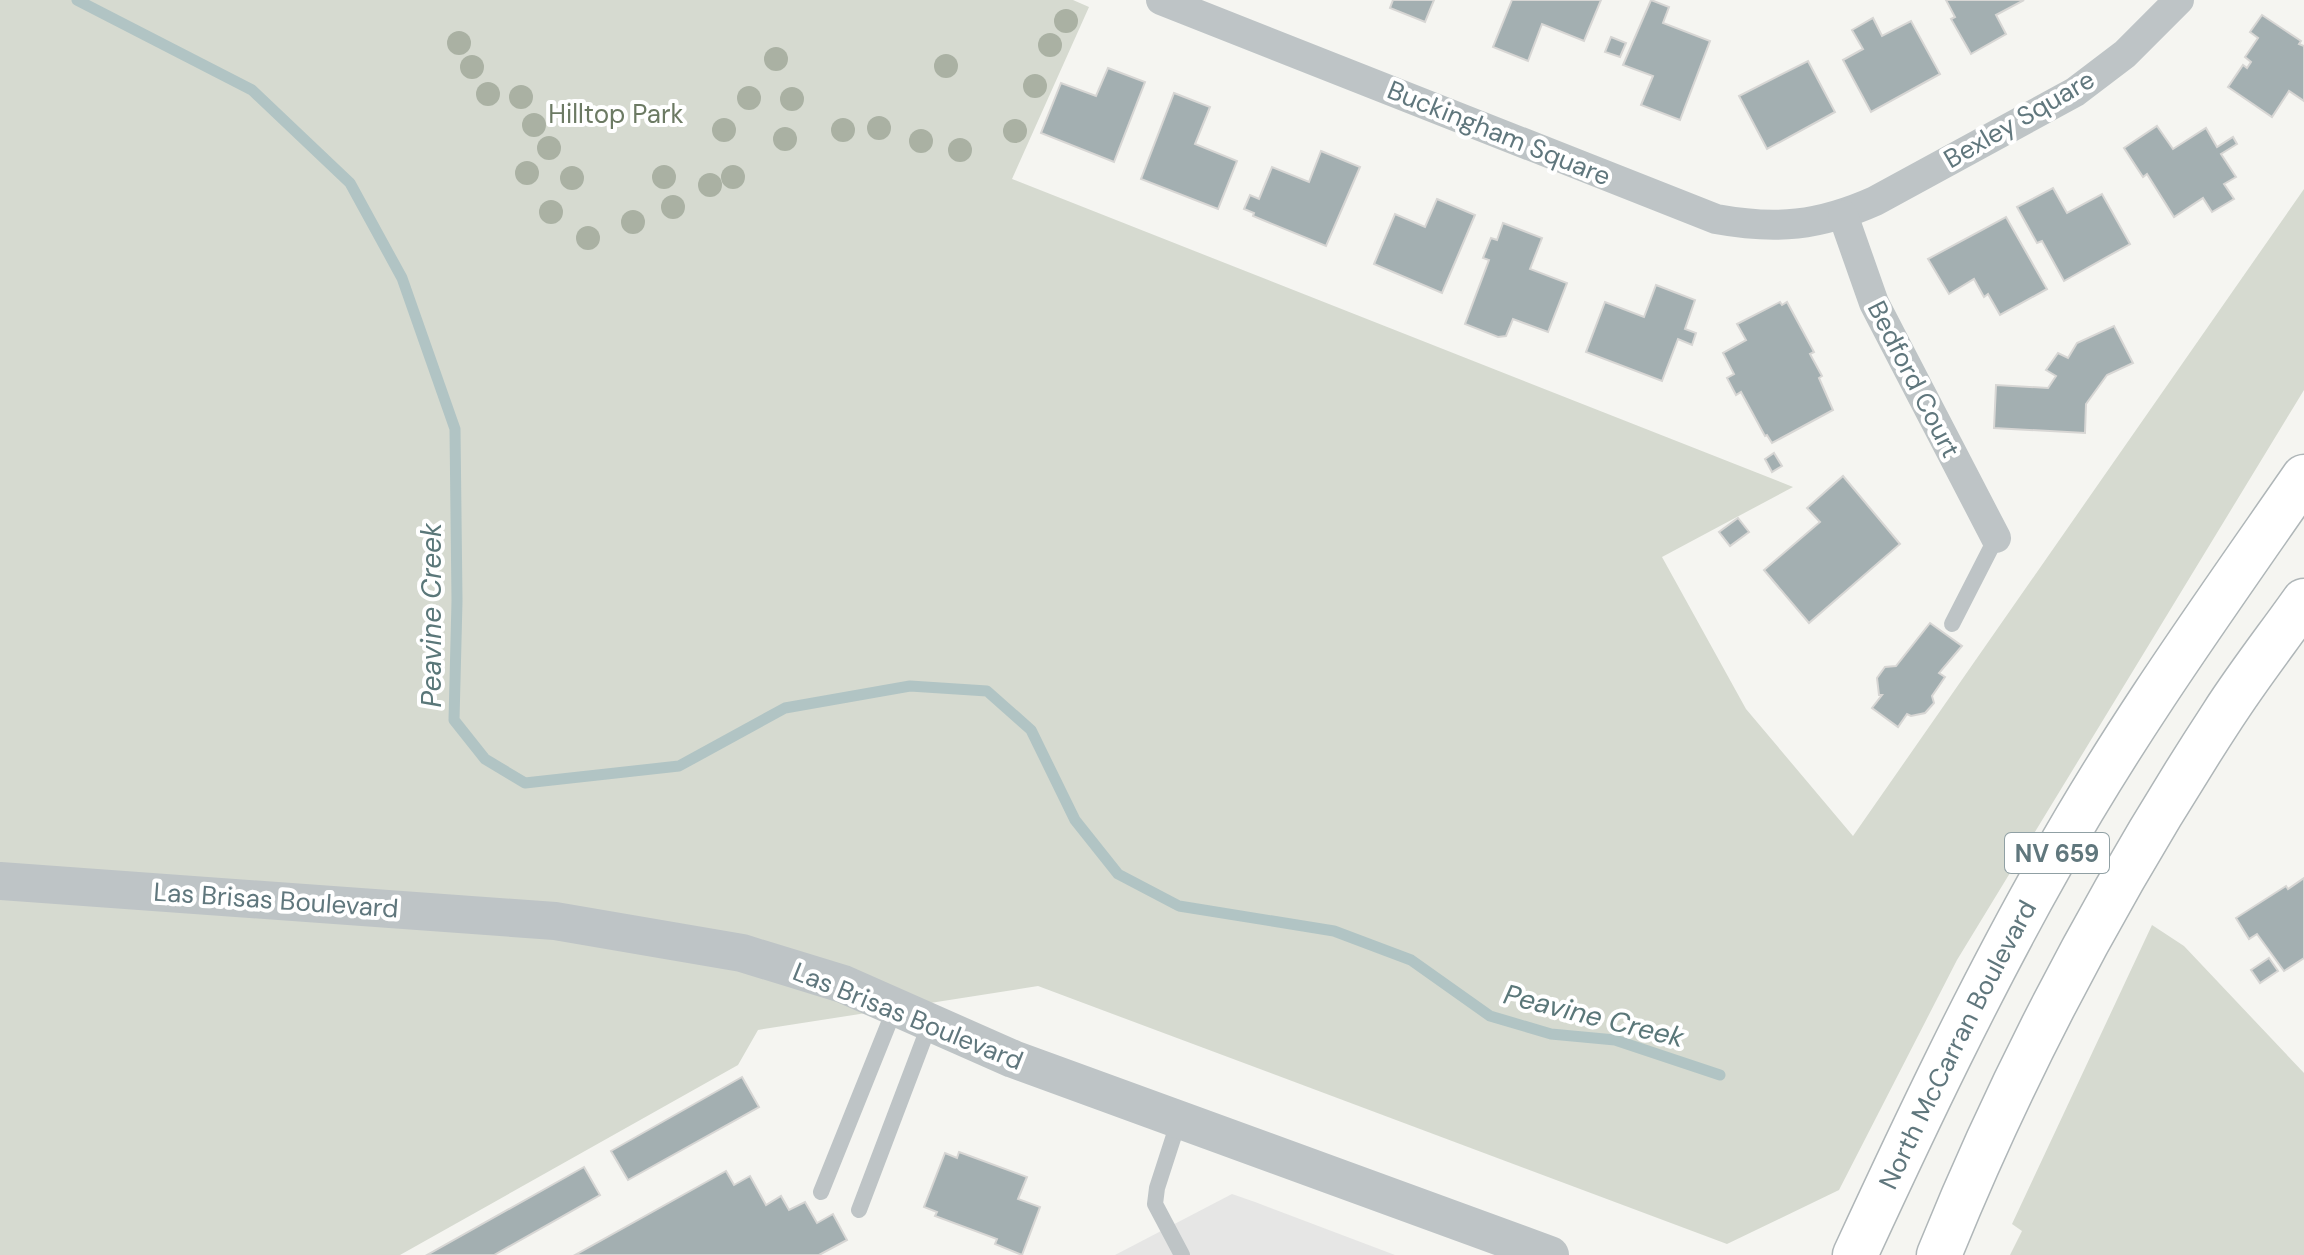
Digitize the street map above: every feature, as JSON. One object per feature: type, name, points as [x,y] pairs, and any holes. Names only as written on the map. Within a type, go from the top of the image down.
[{"type":"main road","name":"North McCarran Boulevard","points":[[1855,1255],[1963,1032],[2051,863],[2152,696],[2304,477]]},
{"type":"main road","name":"NV 659","points":[[1939,1255],[2018,1075],[2110,900],[2223,714],[2304,601]]},
{"type":"street","name":"Buckingham Square","points":[[1161,0],[1716,219],[1756,226],[1799,225],[1843,215]]},
{"type":"street","name":"Bexley Square","points":[[1843,215],[1875,201],[2075,92],[2125,54],[2177,1]]},
{"type":"street","name":"Bedford Court","points":[[1843,215],[1874,303],[1996,538]]},
{"type":"street","name":"Las Brisas Boulevard","points":[[0,881],[555,921],[742,953],[843,984],[1013,1059],[1550,1255]]},
{"type":"lane","points":[[1952,624],[1996,538]]},
{"type":"lane","points":[[821,1192],[895,1008]]},
{"type":"lane","points":[[859,1210],[930,1023]]},
{"type":"lane","points":[[1179,1120],[1157,1188],[1155,1204],[1182,1255]]},
{"type":"shaded area","points":[[1232,1194],[1255,1202],[1395,1255],[1115,1255]]},
{"type":"green space","name":"Hilltop Park","points":[[0,0],[1073,0],[1089,7],[1012,179],[1793,487],[1662,557],[1746,709],[1853,836],[2304,189],[2304,390],[1957,960],[1839,1190],[1727,1244],[1038,986],[758,1030],[738,1065],[400,1255],[0,1255]]},
{"type":"green space","points":[[2152,925],[2184,946],[2304,1073],[2304,1255],[2010,1255],[2022,1231],[2012,1224]]},
{"type":"building","points":[[1393,0],[1434,0],[1425,22],[1390,8]]},
{"type":"building","points":[[1512,0],[1601,0],[1584,41],[1542,24],[1528,61],[1493,47]]},
{"type":"building","points":[[1651,0],[1669,7],[1663,23],[1710,41],[1680,120],[1641,105],[1653,76],[1623,65]]},
{"type":"building","points":[[1946,0],[2024,0],[1996,15],[2006,34],[1971,54],[1951,19],[1955,17]]},
{"type":"building","points":[[2262,15],[2304,46],[2304,101],[2289,91],[2272,117],[2228,87],[2243,65],[2247,68],[2251,62],[2245,57],[2258,38],[2250,32]]},
{"type":"building","points":[[1873,18],[1882,36],[1911,21],[1940,74],[1871,112],[1843,60],[1863,49],[1852,30]]},
{"type":"building","points":[[1611,37],[1626,43],[1620,57],[1605,52]]},
{"type":"building","points":[[1808,61],[1835,112],[1767,149],[1739,96]]},
{"type":"building","points":[[1108,68],[1145,82],[1114,162],[1041,133],[1061,83],[1096,96]]},
{"type":"building","points":[[1174,93],[1210,107],[1195,144],[1237,161],[1218,209],[1141,179]]},
{"type":"building","points":[[2157,126],[2173,149],[2206,128],[2217,147],[2233,137],[2237,144],[2221,154],[2236,177],[2224,184],[2234,199],[2212,212],[2203,198],[2174,217],[2147,174],[2143,177],[2124,148]]},
{"type":"building","points":[[1321,151],[1360,167],[1326,246],[1253,216],[1254,213],[1244,209],[1250,195],[1259,199],[1272,167],[1309,182]]},
{"type":"building","points":[[2053,188],[2067,213],[2102,194],[2130,244],[2064,281],[2042,241],[2037,243],[2017,207]]},
{"type":"building","points":[[1437,199],[1475,215],[1442,293],[1374,264],[1395,214],[1425,227]]},
{"type":"building","points":[[2006,217],[2047,289],[2000,315],[1988,294],[1984,297],[1974,279],[1949,294],[1928,259]]},
{"type":"building","points":[[1503,223],[1542,238],[1530,269],[1567,283],[1548,332],[1513,319],[1506,336],[1498,337],[1465,324],[1489,260],[1483,258],[1491,238],[1497,240]]},
{"type":"building","points":[[1656,285],[1695,300],[1685,329],[1696,333],[1692,345],[1678,339],[1662,381],[1586,352],[1605,302],[1644,317]]},
{"type":"building","points":[[1780,302],[1782,305],[1787,302],[1814,352],[1810,354],[1822,376],[1819,378],[1833,410],[1772,443],[1741,392],[1736,395],[1727,378],[1734,374],[1723,353],[1746,340],[1737,324]]},
{"type":"building","points":[[2114,326],[2133,363],[2107,375],[2086,404],[2085,433],[1994,428],[1996,385],[2048,388],[2056,376],[2046,370],[2058,353],[2068,358],[2077,343]]},
{"type":"building","points":[[1774,453],[1782,466],[1772,472],[1765,459]]},
{"type":"building","points":[[1843,476],[1900,544],[1809,623],[1764,570],[1820,522],[1807,508]]},
{"type":"building","points":[[1738,518],[1749,532],[1730,546],[1719,532]]},
{"type":"building","points":[[1930,623],[1962,646],[1939,673],[1945,677],[1932,696],[1934,703],[1925,713],[1907,714],[1898,727],[1872,708],[1882,695],[1879,695],[1877,678],[1885,667],[1896,666]]},
{"type":"building","points":[[2304,878],[2304,958],[2284,971],[2257,934],[2249,939],[2236,918]]},
{"type":"building","points":[[2269,958],[2278,971],[2260,983],[2251,970]]},
{"type":"building","points":[[742,1077],[759,1107],[628,1180],[611,1151]]},
{"type":"building","points":[[959,1152],[1027,1177],[1018,1199],[1040,1207],[1022,1255],[995,1244],[997,1239],[935,1216],[937,1212],[924,1207],[945,1153],[957,1158]]},
{"type":"building","points":[[584,1167],[600,1195],[494,1255],[427,1255]]},
{"type":"building","points":[[726,1171],[734,1185],[750,1176],[766,1205],[781,1196],[789,1210],[805,1202],[817,1223],[833,1214],[847,1240],[819,1255],[575,1255]]},
{"type":"waterway","name":"Peavine Creek","points":[[77,0],[252,90],[350,183],[402,278],[455,429],[457,601],[454,720],[485,759],[525,783],[679,766],[785,708],[910,686],[987,691],[1031,730],[1075,820],[1118,874],[1179,906],[1334,931],[1411,960],[1490,1016],[1551,1034],[1615,1040],[1720,1075]]}]
